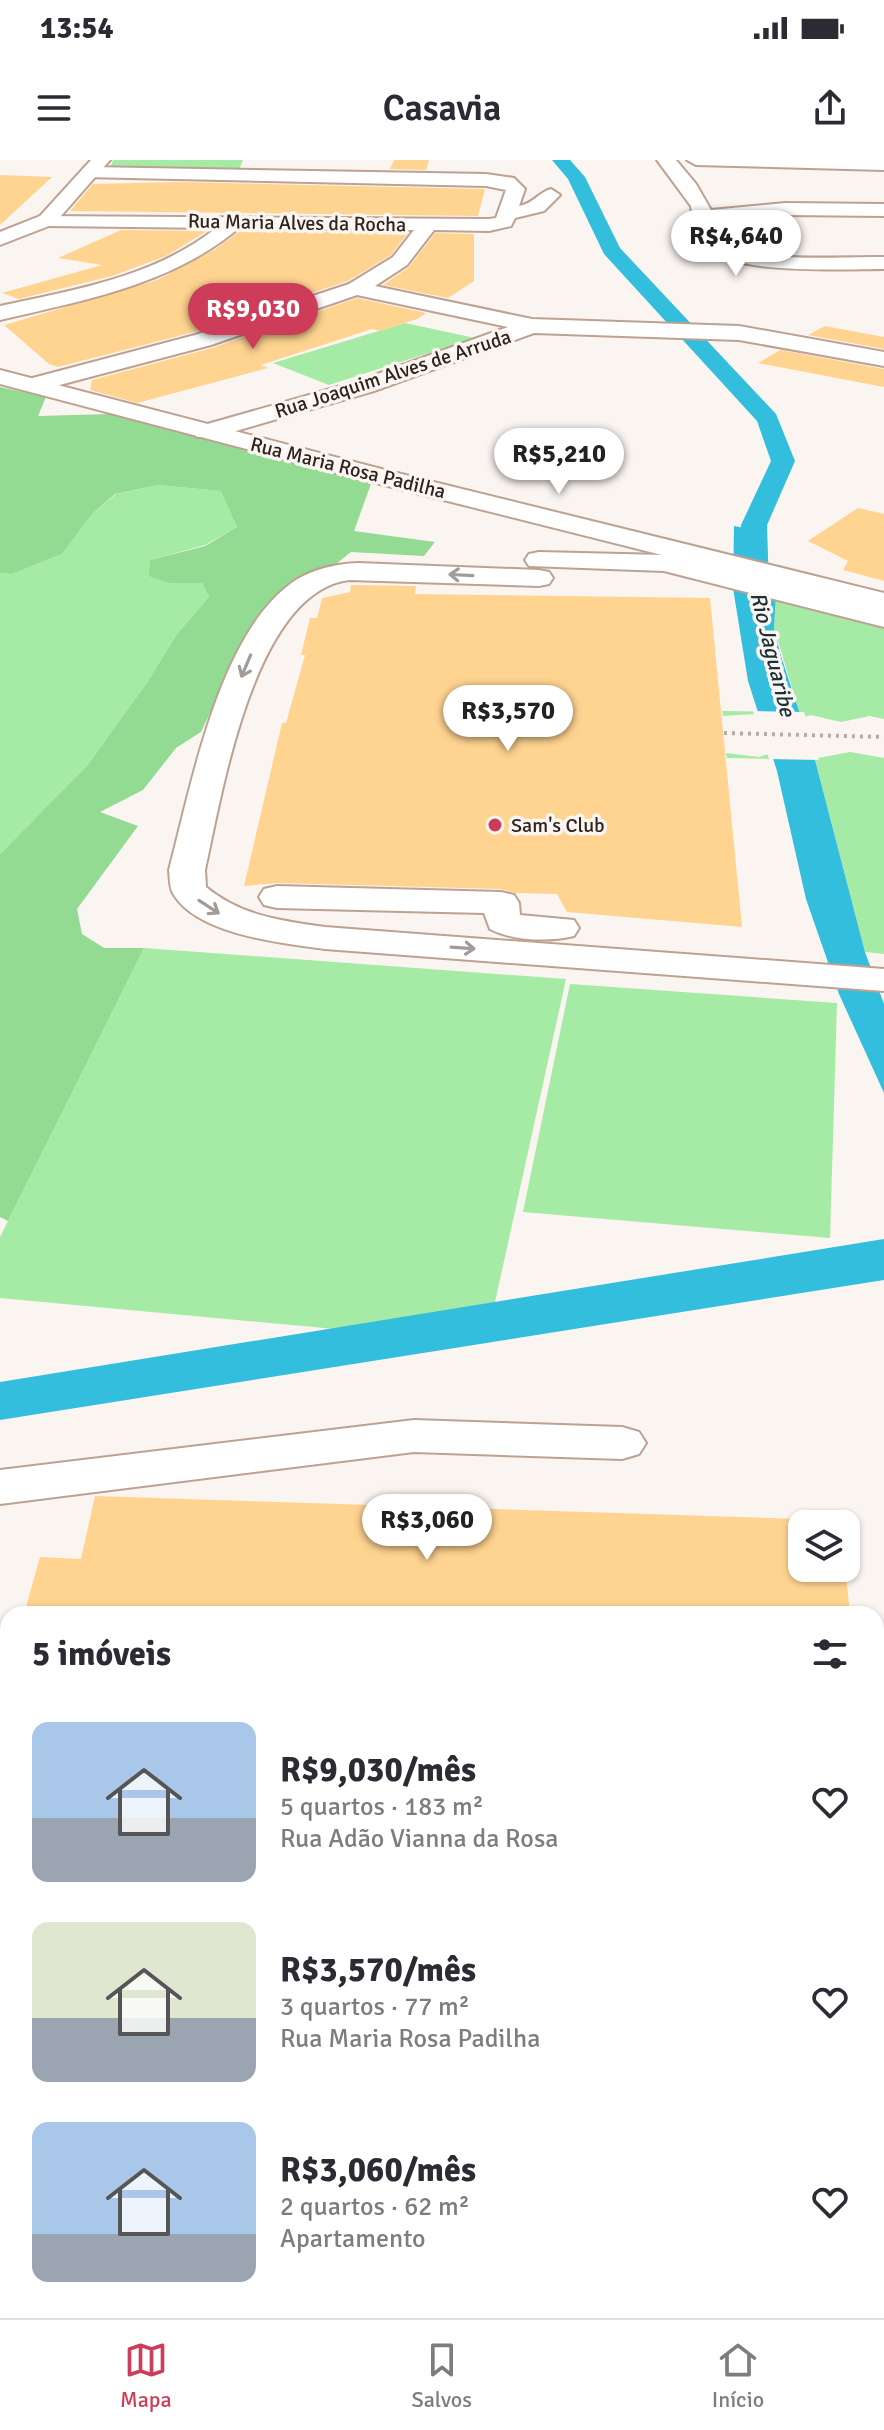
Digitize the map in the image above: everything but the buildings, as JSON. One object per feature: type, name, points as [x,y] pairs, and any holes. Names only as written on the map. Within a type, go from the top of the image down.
[{"type":"street","points":[[696,160],[724,163]]},
{"type":"street","points":[[670,164],[884,165]]},
{"type":"street","points":[[670,164],[702,208],[707,242],[729,254],[792,261],[884,263]]},
{"type":"street","points":[[0,239],[47,220],[95,167],[455,179],[511,184],[516,189],[507,213]]},
{"type":"street","name":"Rua Maria Alves da Rocha","points":[[47,220],[495,225],[503,223],[507,213],[535,209],[546,203],[551,195]]},
{"type":"street","points":[[702,208],[884,210]]},
{"type":"street","points":[[0,313],[149,274],[208,247],[236,221]]},
{"type":"street","points":[[33,385],[203,340],[356,288],[400,261],[428,225]]},
{"type":"street","points":[[356,288],[532,326],[719,331],[884,359]]},
{"type":"street","name":"Rua Joaquim Alves de Arruda","points":[[206,432],[366,386],[532,326]]},
{"type":"street","name":"Rua Maria Rosa Padilha","points":[[0,377],[206,432],[540,556]]},
{"type":"street","points":[[540,556],[587,529],[715,567],[884,602]]},
{"type":"street","points":[[540,556],[609,580],[618,588]]},
{"type":"street","points":[[715,567],[540,556],[351,571],[312,580],[298,590],[265,628],[245,668],[230,709],[187,870],[189,891],[207,909],[238,921],[287,933],[882,972]]},
{"type":"street","points":[[778,582],[884,618]]},
{"type":"street","points":[[277,897],[501,903],[503,921],[512,926],[667,934],[710,940],[813,967]]},
{"type":"street","points":[[0,1487],[414,1436],[622,1443]]},
{"type":"path","points":[[724,733],[884,737]]},
{"type":"green space","points":[[113,160],[243,160],[238,172],[109,172]]},
{"type":"green space","points":[[405,323],[475,338],[329,385],[273,363]]},
{"type":"green space","points":[[0,387],[46,397],[38,416],[110,414],[372,481],[354,531],[435,542],[424,556],[351,552],[322,575],[227,677],[201,732],[176,748],[143,790],[100,812],[138,826],[77,909],[82,934],[104,948],[144,948],[8,1221],[0,1217],[0,854],[87,766],[148,681],[177,634],[209,597],[202,583],[170,583],[149,576],[150,560],[205,546],[237,527],[221,491],[158,485],[115,494],[93,513],[62,554],[12,574],[0,573]]},
{"type":"green space","points":[[158,485],[222,491],[237,527],[205,545],[150,560],[170,583],[202,583],[209,597],[177,634],[148,681],[87,766],[0,854],[0,573],[12,574],[62,554],[93,513],[116,494]]},
{"type":"green space","points":[[776,595],[884,620],[884,719],[870,716],[841,722],[811,715],[792,720],[755,714],[723,716],[722,711],[799,712],[774,627]]},
{"type":"green space","points":[[774,752],[818,758],[850,752],[884,758],[884,954],[865,952],[815,760],[727,758],[726,753],[759,757]]},
{"type":"green space","points":[[144,948],[566,979],[486,1343],[0,1298],[0,1237]]},
{"type":"green space","points":[[570,984],[837,1003],[830,1238],[523,1212]]},
{"type":"water","points":[[734,526],[765,532],[762,555],[776,595],[774,627],[780,653],[815,760],[865,952],[884,1004],[884,1093],[839,994],[806,899],[777,771],[748,681],[733,588]]},
{"type":"water","points":[[884,1239],[884,1280],[0,1420],[0,1382]]},
{"type":"pier","points":[[753,711],[804,712],[819,760],[769,759]]},
{"type":"waterway","name":"Rio Jaguaribe","points":[[561,160],[576,177],[611,250],[768,419],[783,461],[754,525],[755,588]]},
{"type":"place","name":"Sam's Club","points":[[495,825]]}]
